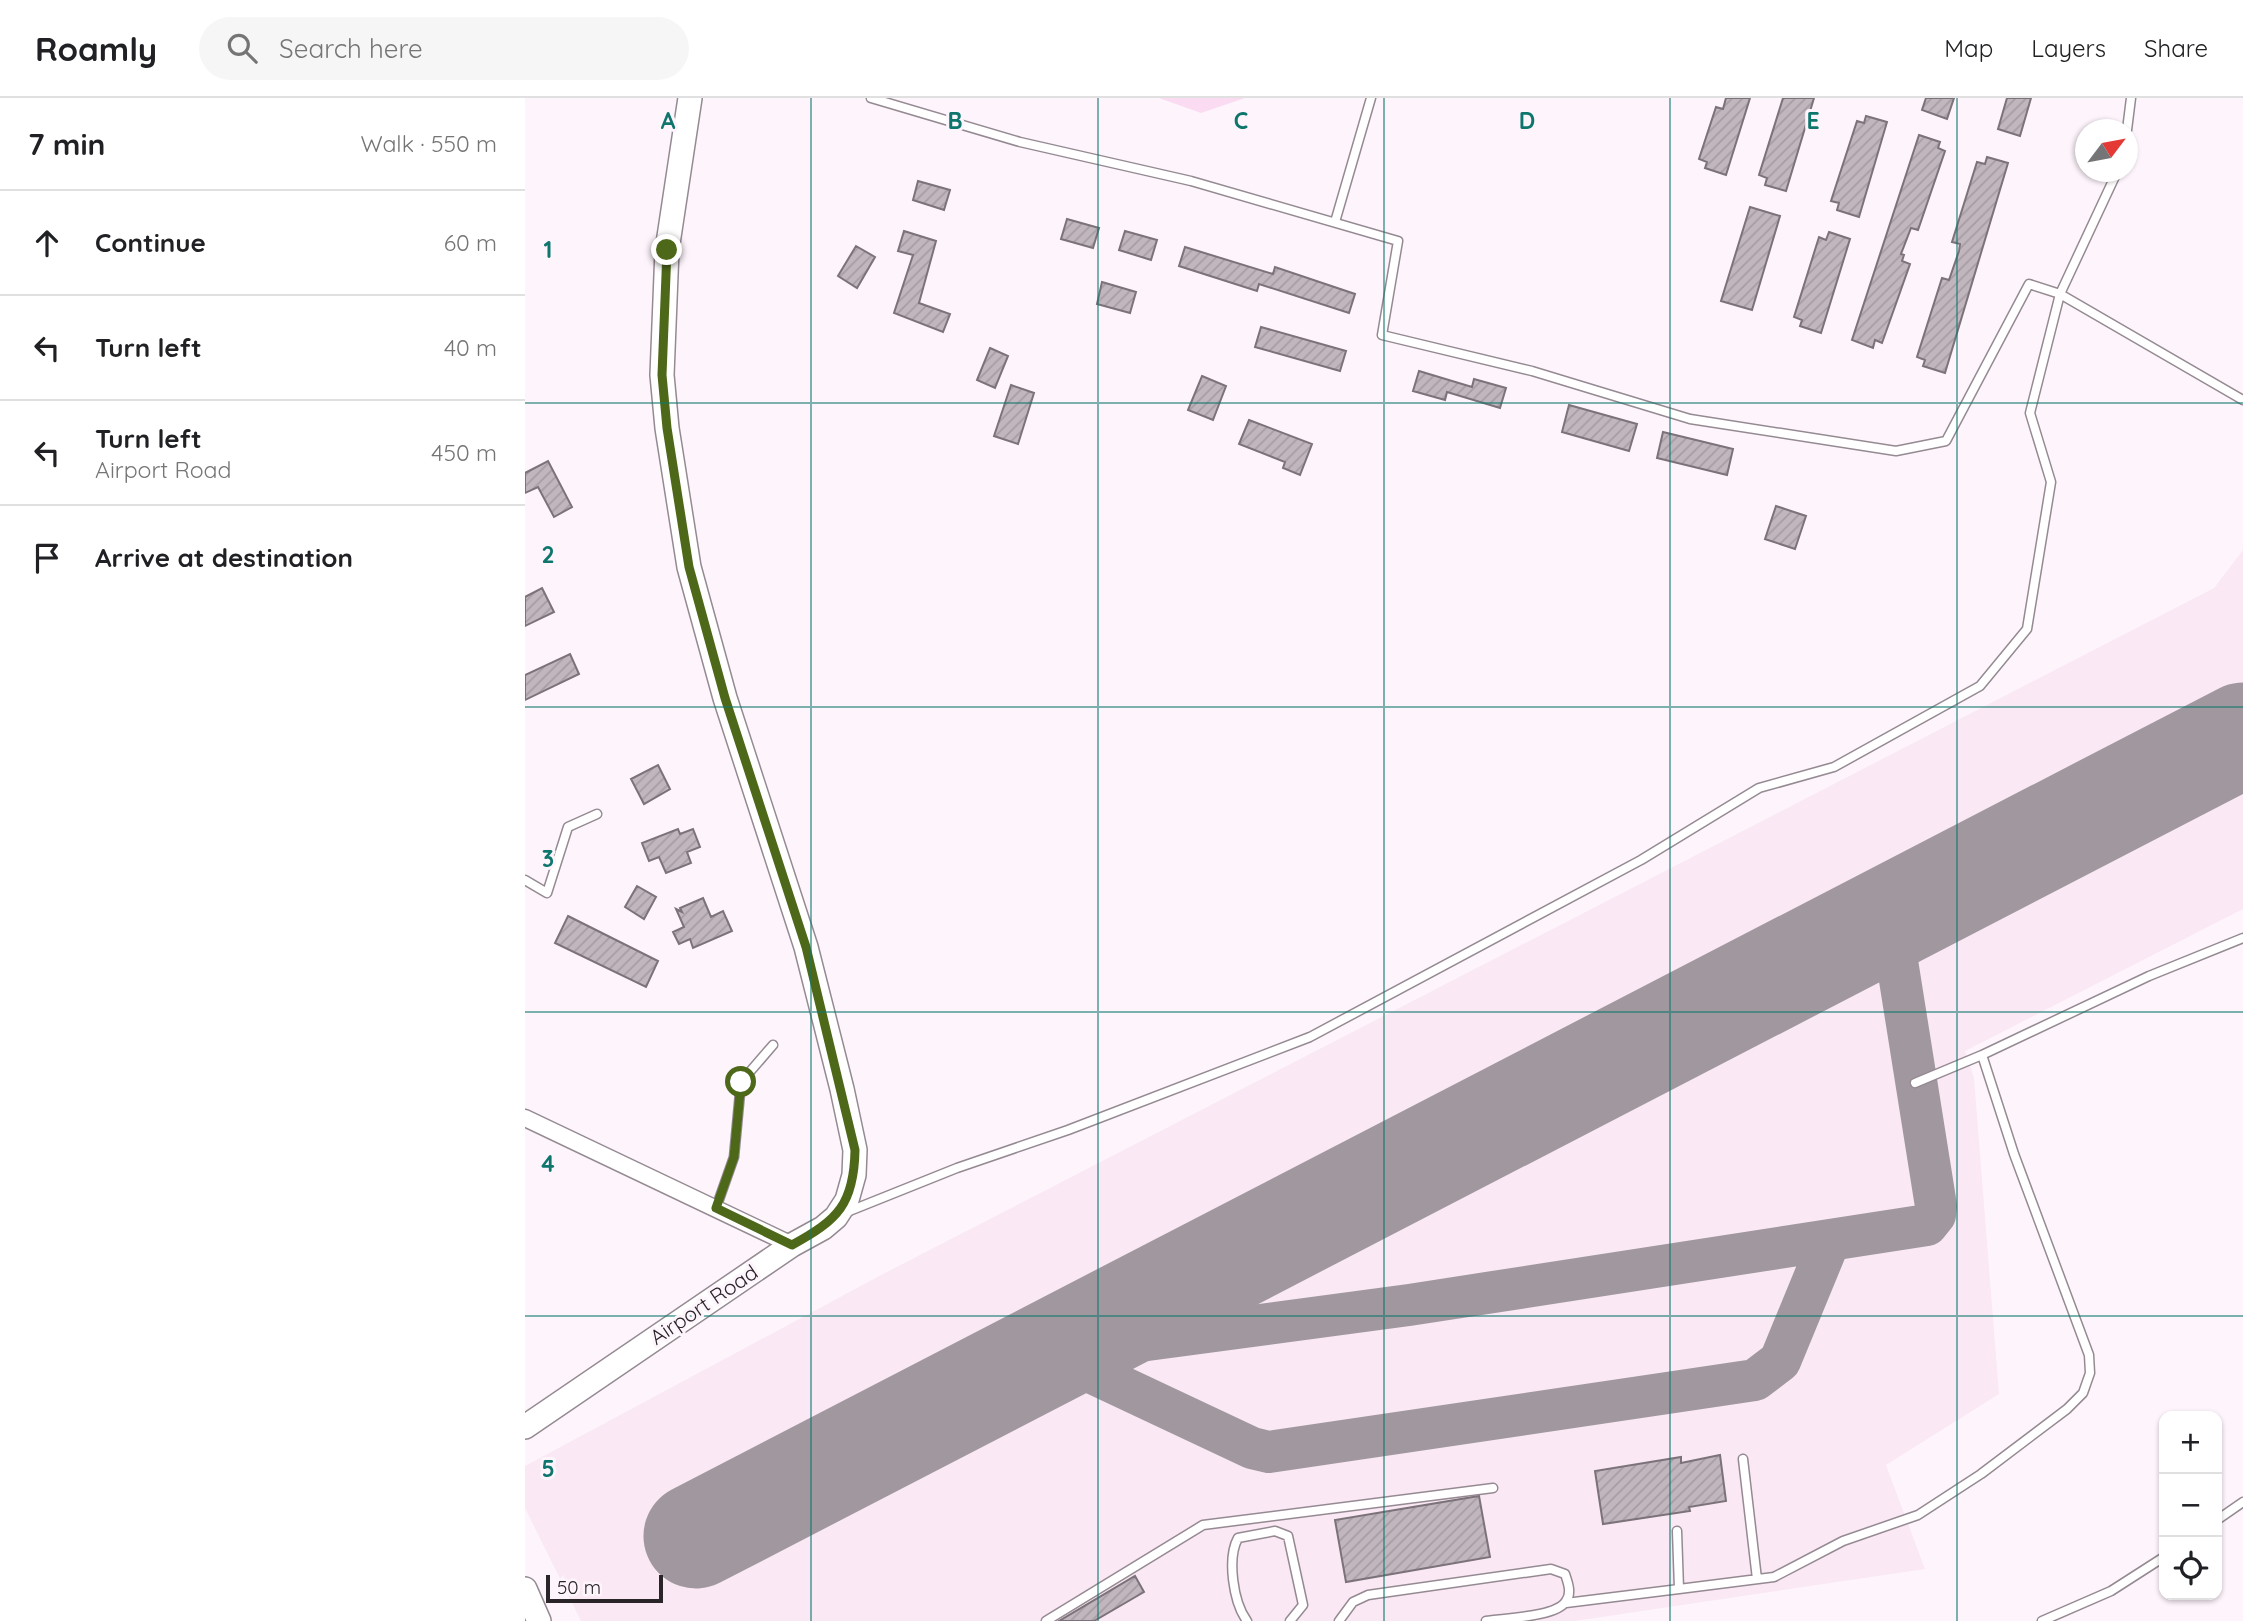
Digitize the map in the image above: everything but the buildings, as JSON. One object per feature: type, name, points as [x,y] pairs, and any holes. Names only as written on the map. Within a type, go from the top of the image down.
[{"type":"main road","points":[[690,98],[667,250],[662,375],[667,428],[689,567],[725,698],[806,947],[842,1089],[855,1150],[854,1175],[847,1200],[836,1217]]},
{"type":"main road","name":"Airport Road","points":[[525,1427],[836,1217]]},
{"type":"main road","points":[[525,1589],[539,1621]]},
{"type":"street","points":[[525,1118],[792,1245]]},
{"type":"lane","points":[[871,98],[1020,142],[1191,181],[1398,242],[1382,335],[1532,371],[1690,419],[1896,451],[1946,441],[2029,284],[2060,295],[2243,400]]},
{"type":"lane","points":[[1335,222],[1371,98]]},
{"type":"lane","points":[[2128,119],[2131,98]]},
{"type":"lane","points":[[836,1217],[957,1168],[1068,1130],[1310,1037],[1641,860],[1759,788],[1834,767],[1980,686],[2027,629],[2051,482],[2030,414],[2060,295],[2112,182]]},
{"type":"lane","points":[[525,880],[547,893],[568,827],[597,814]]},
{"type":"lane","points":[[1915,1083],[1982,1055],[2149,976],[2243,938]]},
{"type":"lane","points":[[716,1208],[734,1157],[741,1082],[773,1045]]},
{"type":"lane","points":[[1486,1621],[1555,1611],[1566,1603],[1774,1577],[1843,1541],[1918,1514],[1981,1474],[2067,1409],[2083,1392],[2090,1373],[2089,1355],[2014,1154],[1982,1055]]},
{"type":"lane","points":[[1743,1459],[1757,1579]]},
{"type":"lane","points":[[1046,1621],[1203,1525],[1493,1488]]},
{"type":"lane","points":[[2222,1517],[2243,1502]]},
{"type":"lane","points":[[1247,1621],[1240,1611],[1231,1551],[1238,1538],[1275,1531],[1287,1536],[1303,1605],[1290,1621]]},
{"type":"lane","points":[[1677,1531],[1679,1589]]},
{"type":"lane","points":[[2042,1621],[2111,1591],[2159,1560]]},
{"type":"lane","points":[[1339,1621],[1353,1602],[1368,1595],[1551,1569],[1565,1574],[1570,1593],[1566,1603]]},
{"type":"shaded area","points":[[1159,98],[1245,98],[1201,113]]},
{"type":"shaded area","points":[[2243,550],[2243,909],[1965,1051],[1974,1078],[1999,1394],[1886,1465],[1925,1569],[1575,1621],[581,1621],[525,1508],[525,1466],[883,1274],[2214,588]]},
{"type":"taxiway","points":[[1050,1353],[1409,1305],[1927,1225],[1935,1215],[1936,1206],[1890,917]]},
{"type":"taxiway","points":[[1050,1353],[1252,1448],[1269,1452],[1755,1380],[1780,1361],[1829,1242]]},
{"type":"runway","points":[[696,1536],[2243,735]]},
{"type":"route","points":[[667,250],[662,375],[667,428],[689,567],[725,698],[806,947],[855,1150],[854,1175],[847,1200],[836,1217],[823,1228],[792,1245],[716,1208],[734,1157],[741,1082]]}]
